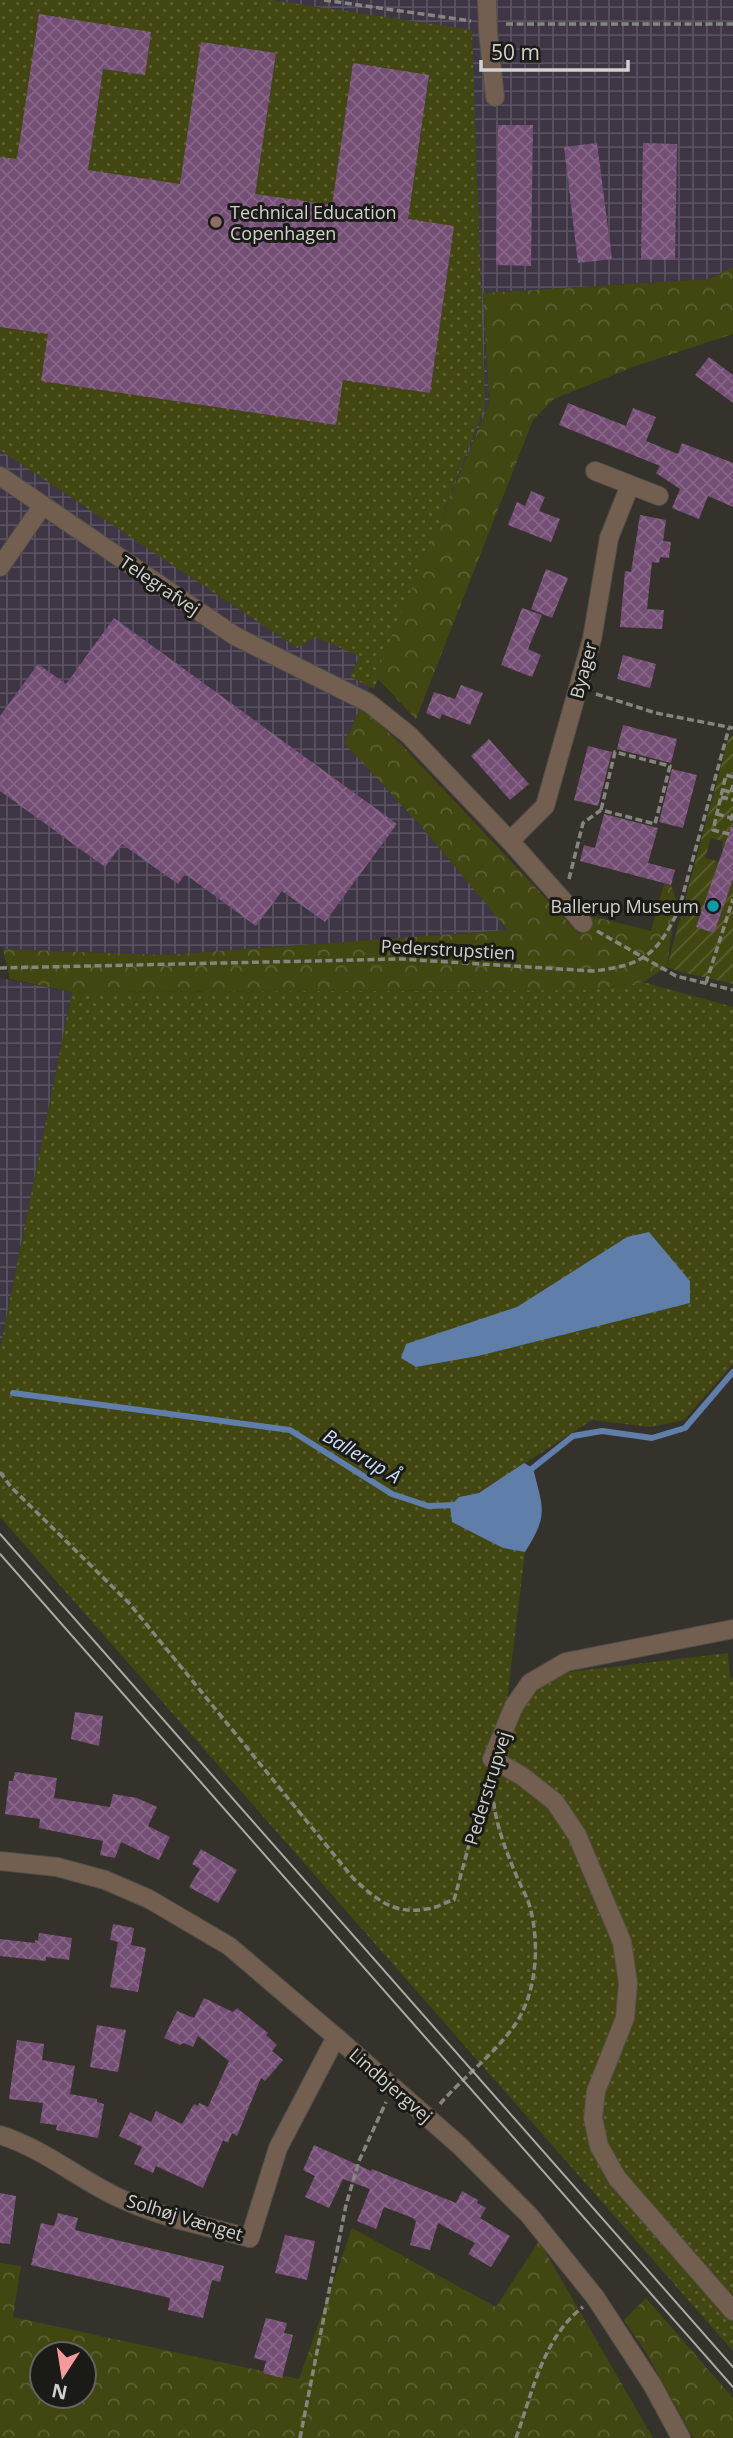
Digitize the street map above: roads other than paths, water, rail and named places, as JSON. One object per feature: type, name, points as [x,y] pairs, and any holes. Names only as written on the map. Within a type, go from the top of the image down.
[{"type":"street","points":[[487,0],[495,97]]},
{"type":"street","points":[[595,471],[659,496]]},
{"type":"street","name":"Telegrafvej","points":[[0,476],[235,636],[369,703],[408,735],[510,841]]},
{"type":"street","name":"Byager","points":[[510,841],[545,806],[592,639],[609,538],[630,485]]},
{"type":"street","points":[[0,568],[43,505]]},
{"type":"street","points":[[510,841],[583,923]]},
{"type":"street","name":"Pederstrupvej","points":[[733,1629],[566,1662],[530,1683],[514,1706],[492,1759],[522,1776],[555,1802],[577,1835],[622,1942],[628,1983],[625,2018],[596,2091],[593,2118],[599,2146],[617,2178],[733,2311]]},
{"type":"street","name":"Lindbjergvej","points":[[0,1861],[57,1867],[105,1880],[149,1899],[229,1946],[460,2146],[529,2215],[595,2297],[653,2386],[681,2438]]},
{"type":"street","name":"Solhøj Vænget","points":[[0,2135],[19,2141],[115,2196],[145,2208],[250,2238],[278,2148],[336,2037]]},
{"type":"water","points":[[649,1232],[690,1281],[690,1303],[478,1356],[416,1367],[401,1358],[406,1344],[517,1307],[627,1237]]},
{"type":"water","points":[[524,1463],[533,1468],[542,1511],[538,1529],[525,1552],[503,1548],[452,1522],[450,1506],[459,1497],[479,1493]]},
{"type":"waterway","name":"Ballerup Å","points":[[529,1471],[573,1436],[602,1431],[652,1438],[685,1428],[733,1372]]},
{"type":"waterway","name":"Ballerup Å","points":[[13,1393],[290,1430],[392,1494],[428,1506],[457,1505]]},
{"type":"tram line","points":[[0,1534],[733,2367]]},
{"type":"tram line","points":[[0,1554],[733,2387]]},
{"type":"place","name":"Technical Education Copenhagen","points":[[216,222]]},
{"type":"place","name":"Ballerup Museum","points":[[713,906]]}]
